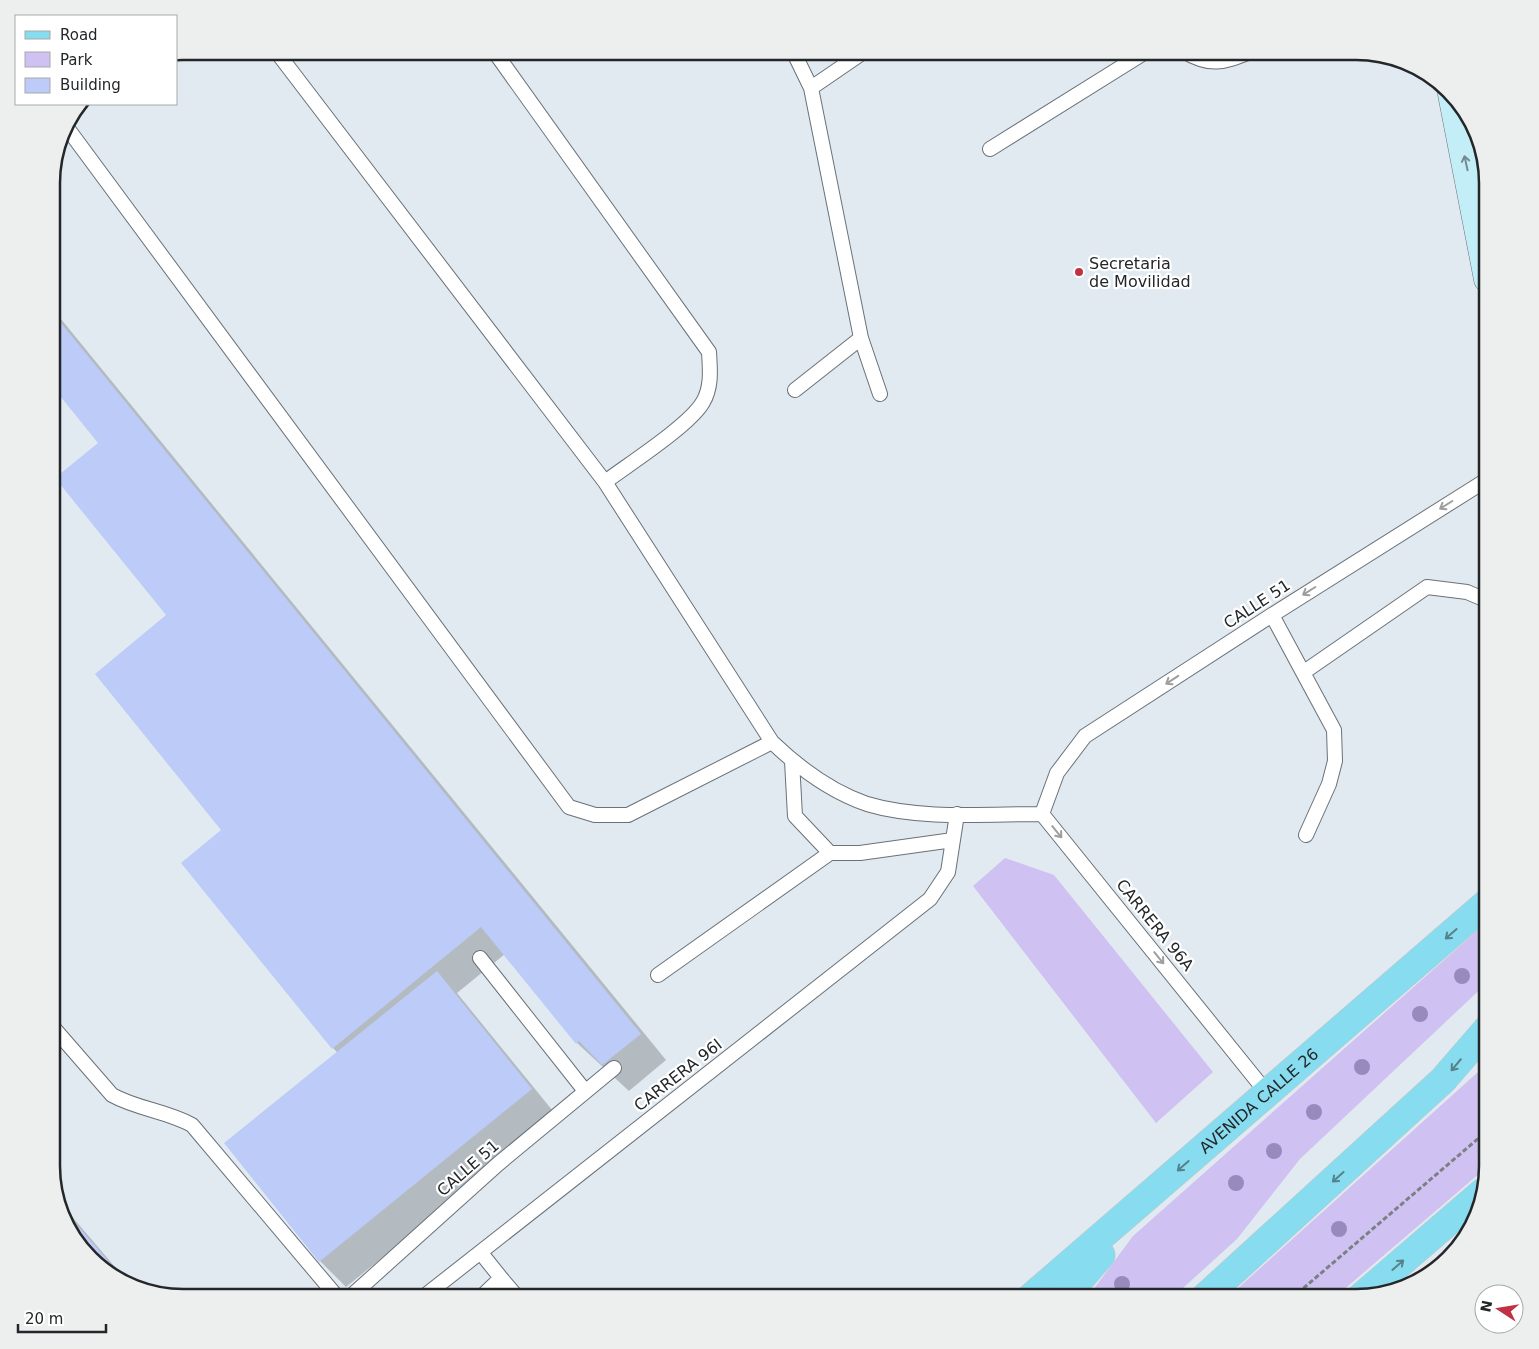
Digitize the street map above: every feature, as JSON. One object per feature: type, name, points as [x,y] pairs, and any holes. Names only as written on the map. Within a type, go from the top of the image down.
[{"type":"main road","points":[[1455,110],[1479,233]]},
{"type":"main road","name":"AVENIDA CALLE 26","points":[[1040,1289],[1479,910]]},
{"type":"main road","points":[[1214,1289],[1443,1080],[1479,1038]]},
{"type":"main road","points":[[1072,1289],[1155,1190]]},
{"type":"main road","points":[[1372,1288],[1474,1201]]},
{"type":"lane","points":[[283,60],[605,482],[772,742],[792,761],[826,784],[866,804],[906,812],[1042,814]]},
{"type":"lane","points":[[500,60],[709,352],[710,380],[704,401],[689,419],[605,482]]},
{"type":"lane","points":[[797,60],[811,88],[861,338],[880,394]]},
{"type":"lane","points":[[811,88],[852,60]]},
{"type":"lane","points":[[990,150],[1133,60]]},
{"type":"lane","points":[[1202,60],[1222,63],[1230,60]]},
{"type":"lane","points":[[71,133],[569,807],[595,815],[628,815],[772,742]]},
{"type":"lane","points":[[794,390],[861,338]]},
{"type":"lane","name":"CALLE 51","points":[[1042,814],[1057,773],[1086,736],[1272,615],[1479,485]]},
{"type":"lane","points":[[1304,672],[1427,587],[1467,592],[1479,597]]},
{"type":"lane","points":[[1272,615],[1334,730],[1335,761],[1329,784],[1306,835]]},
{"type":"lane","points":[[792,761],[795,816],[830,853]]},
{"type":"lane","points":[[658,975],[830,853],[860,853],[953,840],[957,814]]},
{"type":"lane","name":"CARRERA 96A","points":[[1042,814],[1267,1093]]},
{"type":"lane","name":"CARRERA 96I","points":[[434,1289],[930,900],[948,872],[953,840]]},
{"type":"lane","points":[[480,958],[585,1091]]},
{"type":"lane","points":[[60,1035],[112,1095],[124,1102],[174,1115],[192,1125],[330,1289]]},
{"type":"lane","name":"CALLE 51","points":[[359,1289],[413,1238],[614,1068]]},
{"type":"lane","points":[[481,1253],[510,1289]]},
{"type":"lane","points":[[489,1289],[501,1278]]},
{"type":"path","points":[[1303,1289],[1479,1139]]},
{"type":"green space","points":[[1005,858],[1054,875],[1213,1072],[1156,1123],[973,886]]},
{"type":"green space","points":[[1479,929],[1479,990],[1300,1159],[1237,1239],[1182,1289],[1094,1289],[1133,1236]]},
{"type":"green space","points":[[1479,1071],[1479,1174],[1345,1289],[1237,1289]]},
{"type":"building","points":[[60,322],[641,1034],[602,1065],[579,1041],[576,1044],[481,927],[332,1049],[181,863],[221,830],[95,674],[166,615],[60,484],[60,474],[98,443],[60,396]]},
{"type":"building","points":[[437,971],[532,1089],[319,1262],[224,1143]]},
{"type":"building","points":[[72,1219],[113,1266],[102,1259],[85,1241]]},
{"type":"place","name":"Secretaria de Movilidad","points":[[1079,272]]}]
